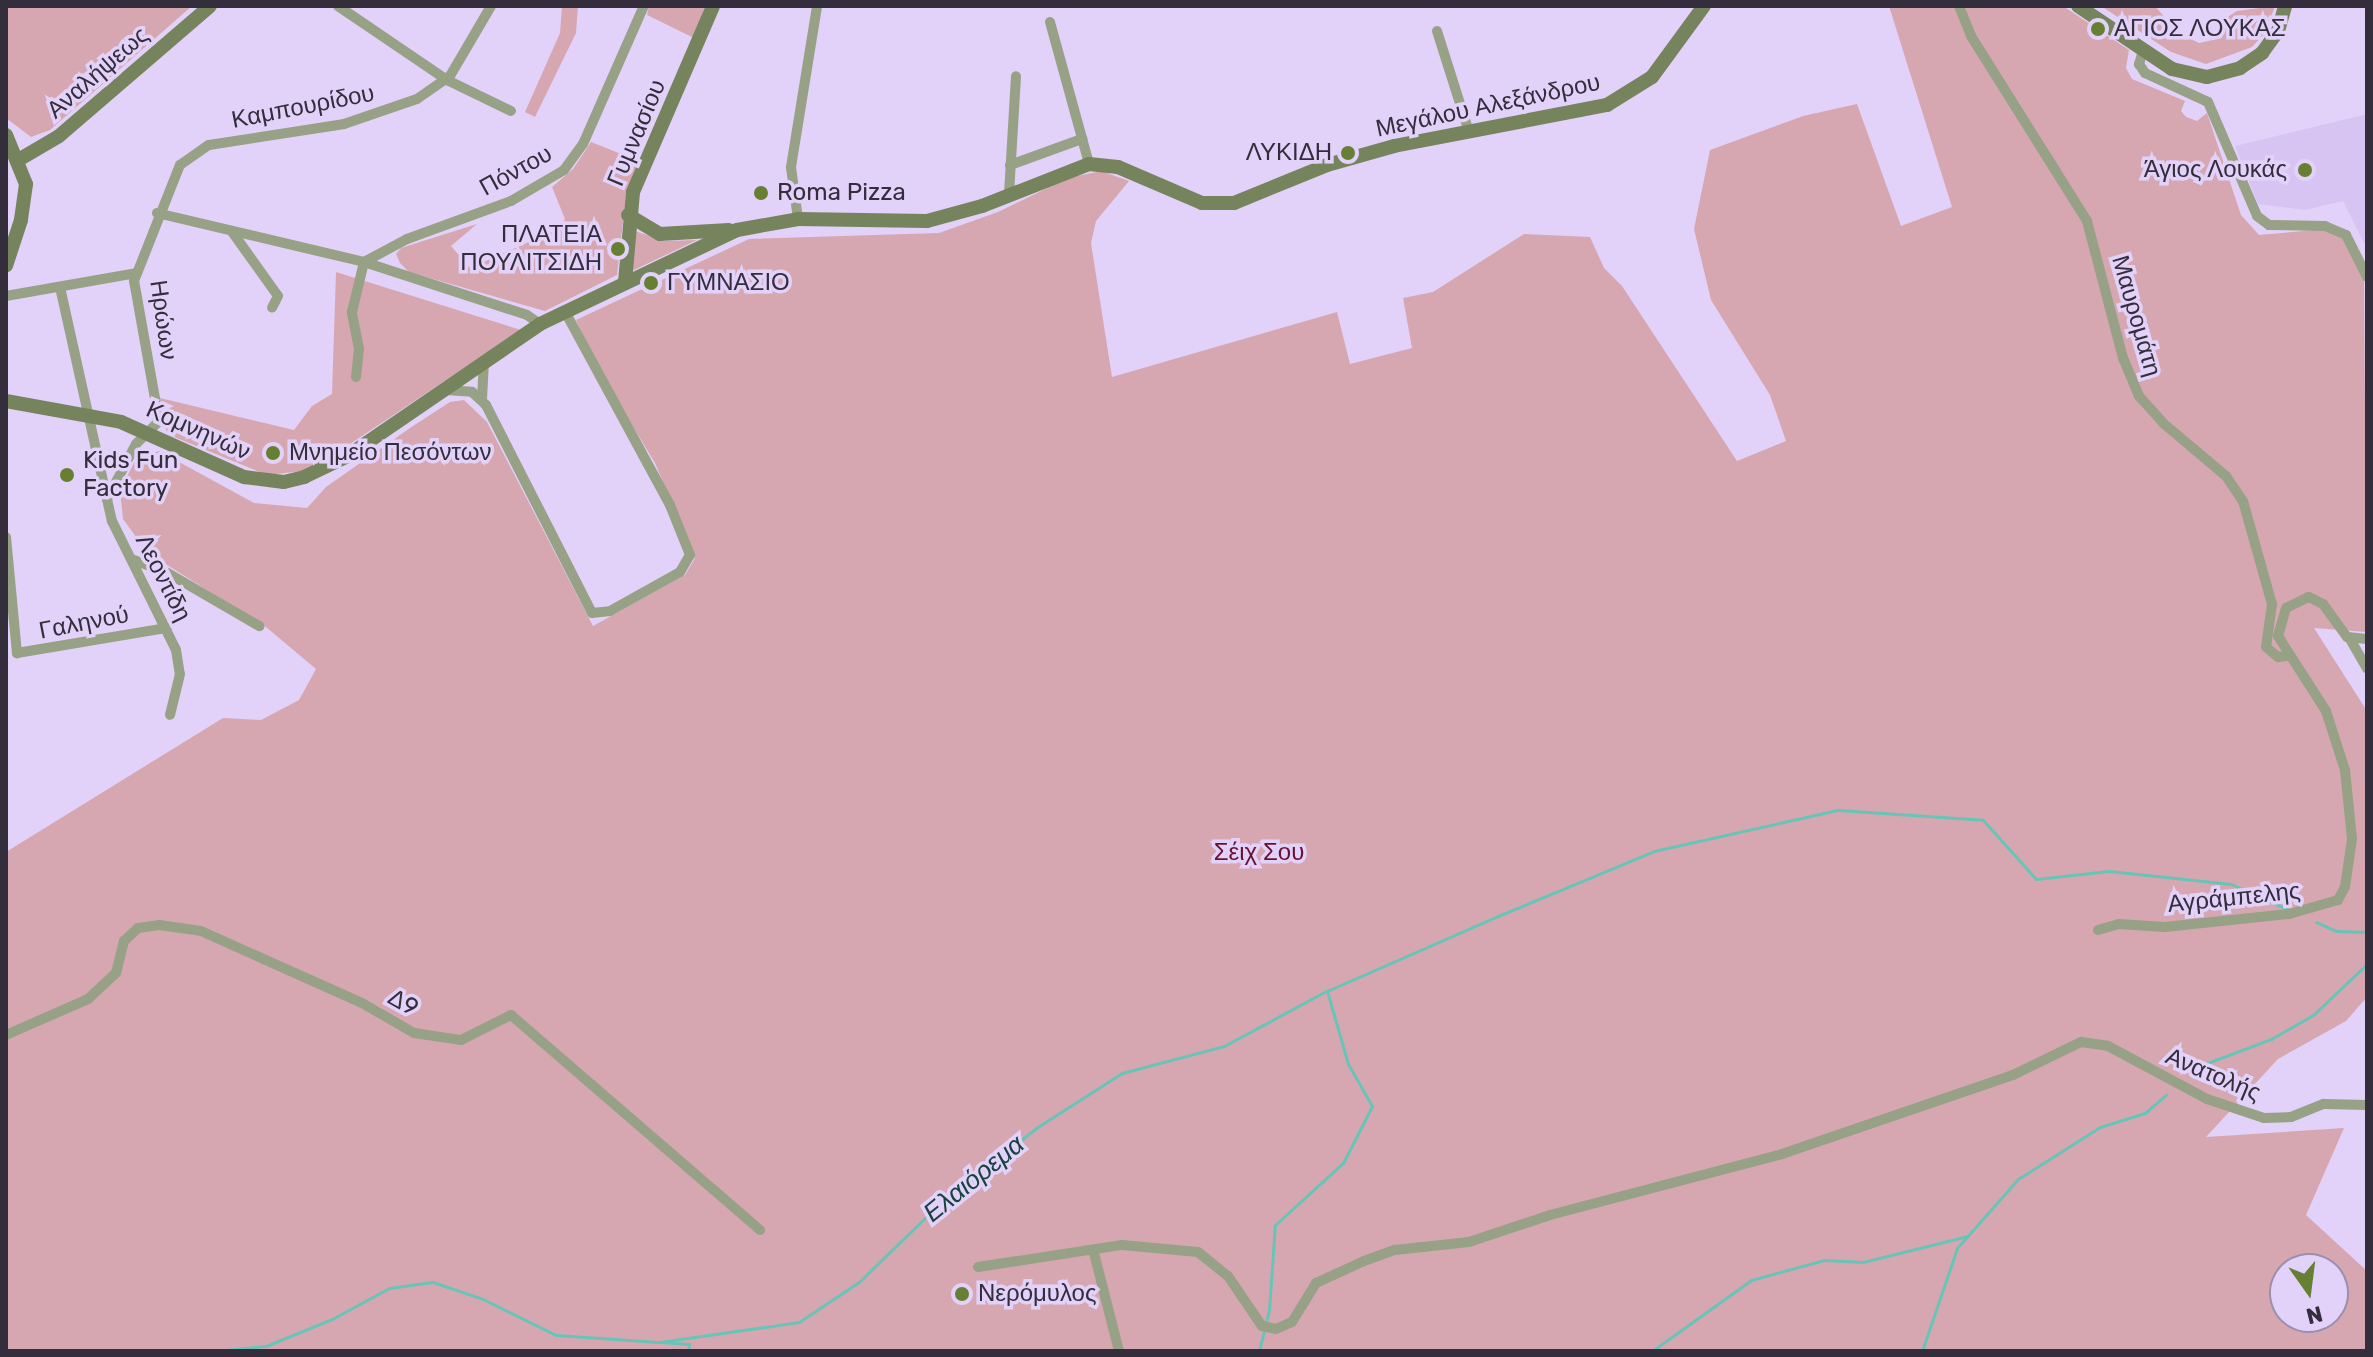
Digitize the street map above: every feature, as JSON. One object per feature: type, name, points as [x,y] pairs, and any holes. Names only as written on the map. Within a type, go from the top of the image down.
[{"type":"main road","name":"Αναλήψεως","points":[[20,159],[59,136],[210,6]]},
{"type":"main road","name":"Γυμνασίου","points":[[625,282],[628,215],[637,182],[713,6]]},
{"type":"main road","name":"Μεγάλου Αλεξάνδρου","points":[[1089,164],[1118,167],[1193,201],[1220,205],[1249,199],[1339,161],[1468,129],[1577,114],[1623,98],[1663,65],[1704,6]]},
{"type":"main road","points":[[2078,6],[2143,51],[2188,75],[2223,74],[2266,49],[2285,6]]},
{"type":"main road","points":[[6,135],[20,159],[25,180],[23,213],[6,266]]},
{"type":"main road","points":[[628,215],[660,234],[737,230],[798,219],[927,221],[1089,164]]},
{"type":"main road","points":[[565,312],[737,230]]},
{"type":"main road","name":"Κομνηνών","points":[[6,401],[85,413],[151,433],[244,477],[284,482],[322,471],[346,457],[540,324],[565,312]]},
{"type":"street","points":[[338,6],[447,80],[511,111]]},
{"type":"street","name":"Καμπουρίδου","points":[[157,213],[180,165],[200,149],[359,121],[406,104],[447,80],[491,6]]},
{"type":"street","name":"Πόντου","points":[[364,262],[407,239],[511,201],[568,166],[644,6]]},
{"type":"street","points":[[798,219],[791,167],[817,6]]},
{"type":"street","name":"Μαυρομάτη","points":[[1959,6],[1980,51],[2087,221],[2123,358],[2139,396],[2163,423],[2230,480],[2243,501],[2272,604],[2266,647],[2278,657],[2287,656]]},
{"type":"street","points":[[1050,22],[1089,164]]},
{"type":"street","points":[[1437,31],[1468,129]]},
{"type":"street","points":[[2143,51],[2139,64],[2145,73],[2208,102],[2257,216],[2269,225],[2325,226],[2346,235],[2361,257],[2367,277]]},
{"type":"street","points":[[1009,194],[1016,76]]},
{"type":"street","points":[[1010,165],[1082,139]]},
{"type":"street","points":[[157,213],[364,262],[527,315],[540,324]]},
{"type":"street","name":"Ηρώων","points":[[151,433],[159,421],[136,273],[157,213]]},
{"type":"street","points":[[233,233],[278,296],[272,308]]},
{"type":"street","points":[[356,377],[359,349],[352,312],[364,262]]},
{"type":"street","points":[[6,296],[136,273]]},
{"type":"street","name":"Λεοντίδη","points":[[60,287],[85,413],[114,526],[167,628],[180,674],[170,715]]},
{"type":"street","points":[[484,362],[482,399],[592,613],[610,611],[688,565],[688,545],[660,483],[565,312]]},
{"type":"street","points":[[442,390],[464,390],[482,399]]},
{"type":"street","points":[[107,499],[119,470],[151,433]]},
{"type":"street","name":"Γαληνού","points":[[6,537],[14,646],[25,655],[167,628]]},
{"type":"street","points":[[134,560],[166,572],[259,626]]},
{"type":"street","name":"Αγράμπελης","points":[[2098,930],[2119,924],[2165,927],[2294,914],[2331,905],[2341,897],[2352,839],[2345,770],[2326,711],[2278,640],[2286,608],[2300,598],[2319,601],[2350,639]]},
{"type":"street","points":[[2350,639],[2367,639]]},
{"type":"street","points":[[2350,639],[2367,668]]},
{"type":"street","name":"Δ9","points":[[6,1035],[88,999],[116,973],[124,941],[138,928],[159,925],[201,931],[362,1003],[414,1033],[461,1040],[511,1015],[760,1230]]},
{"type":"street","name":"Ανατολής","points":[[1094,1253],[1142,1244],[1198,1252],[1228,1276],[1262,1326],[1276,1329],[1292,1322],[1316,1283],[1384,1254],[1469,1242],[1550,1215],[1792,1151],[2013,1075],[2071,1044],[2095,1042],[2207,1099],[2264,1118],[2291,1117],[2324,1104],[2367,1105]]},
{"type":"street","points":[[978,1267],[1094,1253],[1119,1351]]},
{"type":"shaded area","name":"Άγιος Λουκάς","points":[[2367,114],[2367,249],[2343,201],[2305,210],[2258,204],[2235,146]]},
{"type":"green space","points":[[6,6],[192,6],[50,130],[31,137],[6,118]]},
{"type":"green space","points":[[562,6],[578,6],[576,33],[535,117],[525,112],[560,33]]},
{"type":"green space","points":[[649,6],[705,6],[694,38],[647,15]]},
{"type":"green space","name":"Σέιχ Σου","points":[[1889,6],[2063,6],[2129,50],[2126,68],[2132,79],[2185,101],[2181,111],[2186,117],[2197,121],[2207,113],[2241,215],[2259,235],[2327,229],[2342,237],[2364,279],[2367,632],[2314,628],[2367,711],[2367,997],[2346,1021],[2278,1059],[2206,1137],[2344,1128],[2306,1215],[2347,1253],[2269,1253],[2269,1333],[2349,1333],[2349,1254],[2367,1271],[2367,1351],[6,1351],[6,852],[223,718],[261,720],[299,700],[316,669],[266,627],[148,553],[123,519],[120,490],[136,459],[159,451],[254,503],[307,508],[326,487],[410,428],[450,402],[464,400],[487,422],[593,626],[685,575],[695,558],[655,463],[597,367],[576,320],[749,239],[939,233],[998,212],[1068,178],[1101,171],[1129,181],[1096,221],[1091,243],[1112,377],[1337,312],[1350,364],[1412,348],[1403,298],[1433,292],[1524,234],[1590,237],[1604,268],[1622,286],[1737,461],[1786,441],[1770,395],[1711,300],[1694,229],[1710,150],[1803,116],[1857,104],[1901,226],[1952,207]]},
{"type":"green space","points":[[2101,6],[2155,6],[2178,33],[2199,43],[2222,38],[2220,22],[2237,11],[2275,6],[2265,33],[2252,47],[2206,64],[2171,52]]},
{"type":"green space","points":[[591,142],[639,161],[626,195],[617,275],[545,311],[409,272],[400,263],[396,254],[401,248],[477,224],[451,246],[470,268],[558,229],[565,219],[552,187],[573,169]]},
{"type":"green space","points":[[635,231],[664,241],[697,240],[632,271]]},
{"type":"green space","points":[[336,272],[521,330],[311,470],[267,475],[167,434],[160,398],[294,430],[312,406],[332,394]]},
{"type":"waterway","points":[[1259,1351],[1269,1310],[1275,1225],[1343,1163],[1372,1106],[1348,1064],[1327,991],[1498,916],[1654,851],[1838,810],[1983,820],[2036,879],[2109,871],[2231,884],[2287,909]]},
{"type":"waterway","points":[[2316,922],[2336,931],[2367,932]]},
{"type":"waterway","name":"Ελαιόρεμα","points":[[2202,1065],[2271,1039],[2313,1015],[2367,964]]},
{"type":"waterway","name":"Ελαιόρεμα","points":[[688,1351],[689,1344],[659,1342],[799,1322],[859,1282],[930,1213],[1036,1128],[1122,1073],[1224,1046],[1326,991]]},
{"type":"waterway","points":[[1922,1351],[1957,1248],[2018,1179],[2100,1127],[2145,1113],[2166,1095]]},
{"type":"waterway","points":[[1652,1351],[1751,1280],[1824,1260],[1863,1262],[1968,1236]]},
{"type":"waterway","points":[[216,1351],[266,1346],[332,1319],[389,1288],[433,1282],[483,1299],[556,1335],[658,1342]]},
{"type":"place","name":"ΑΓΙΟΣ ΛΟΥΚΑΣ","points":[[2098,29]]},
{"type":"place","name":"ΛΥΚΙΔΗ","points":[[1348,153]]},
{"type":"place","name":"Άγιος Λουκάς","points":[[2305,170]]},
{"type":"place","name":"Roma Pizza","points":[[761,193]]},
{"type":"place","name":"ΠΛΑΤΕΙΑ ΠΟΥΛΙΤΣΙΔΗ","points":[[618,249]]},
{"type":"place","name":"ΓΥΜΝΑΣΙΟ","points":[[651,283]]},
{"type":"place","name":"Μνημείο Πεσόντων","points":[[273,453]]},
{"type":"place","name":"Kids Fun Factory","points":[[67,475]]},
{"type":"place","name":"Νερόμυλος","points":[[962,1294]]}]
